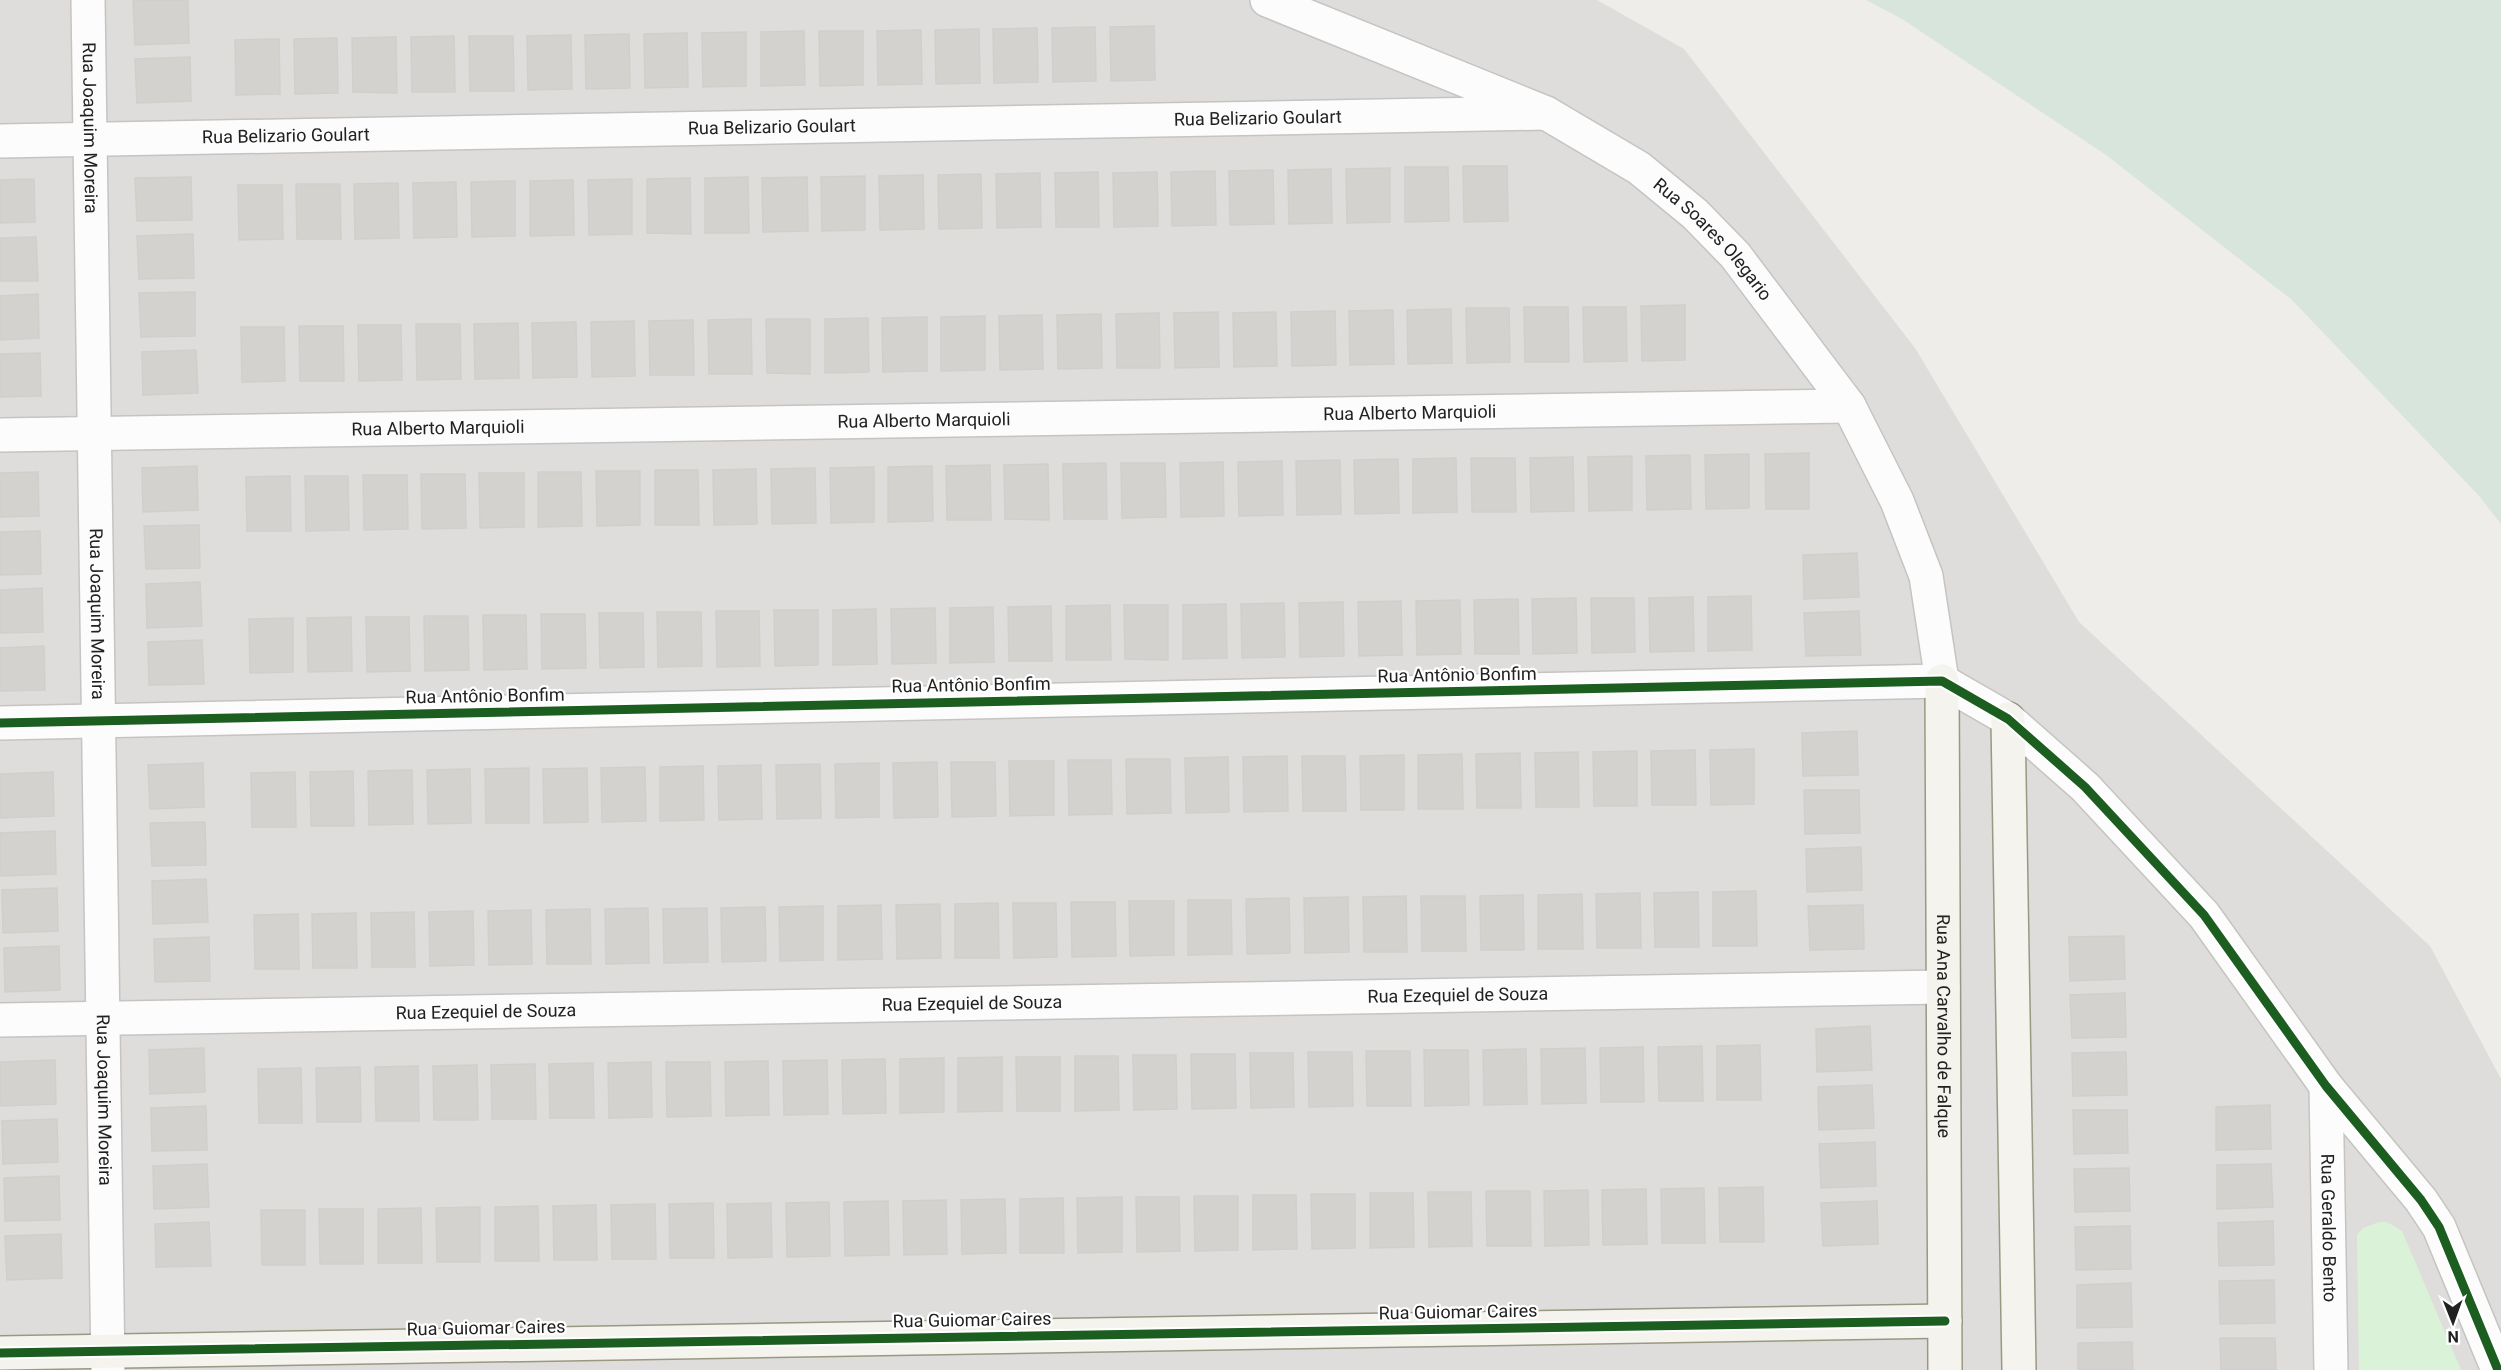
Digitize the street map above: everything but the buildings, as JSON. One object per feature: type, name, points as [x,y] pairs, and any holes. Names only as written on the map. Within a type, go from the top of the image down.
[{"type":"street","name":"Rua Joaquim Moreira","points":[[88,0],[108,1360]]},
{"type":"street","name":"Rua Soares Olegario","points":[[1268,0],[1546,113],[1639,168],[1695,214],[1735,255],[1849,406],[1897,501],[1926,576],[1942,681]]},
{"type":"street","name":"Rua Belizario Goulart","points":[[0,141],[1546,113]]},
{"type":"street","name":"Rua Alberto Marquioli","points":[[0,435],[1849,406]]},
{"type":"street","points":[[1942,681],[2008,719],[2085,787],[2204,915],[2326,1086],[2421,1200],[2439,1227],[2498,1370]]},
{"type":"street","name":"Rua Antônio Bonfim","points":[[0,723],[1942,681]]},
{"type":"street","name":"Rua Ana Carvalho de Falque","points":[[1942,681],[1945,1370]]},
{"type":"street","points":[[2008,719],[2019,1370]]},
{"type":"street","name":"Rua Ezequiel de Souza","points":[[0,1020],[1943,987]]},
{"type":"street","name":"Rua Geraldo Bento","points":[[2326,1086],[2331,1370]]},
{"type":"street","name":"Rua Guiomar Caires","points":[[0,1353],[108,1360],[1945,1321]]},
{"type":"shaded area","points":[[0,0],[1597,0],[1684,49],[1915,348],[2079,622],[2430,946],[2501,1079],[2501,1370],[0,1370]]},
{"type":"shaded area","points":[[1866,0],[2501,0],[2501,524],[2479,496],[2292,300],[2106,155],[1902,19]]},
{"type":"green space","points":[[2379,1222],[2387,1222],[2402,1231],[2461,1370],[2359,1370],[2357,1235],[2363,1228]]},
{"type":"cycle path","points":[[0,723],[1942,681],[2008,719],[2085,787],[2204,915],[2326,1086],[2421,1200],[2439,1227],[2498,1370]]},
{"type":"cycle path","points":[[0,1353],[1945,1321]]}]
